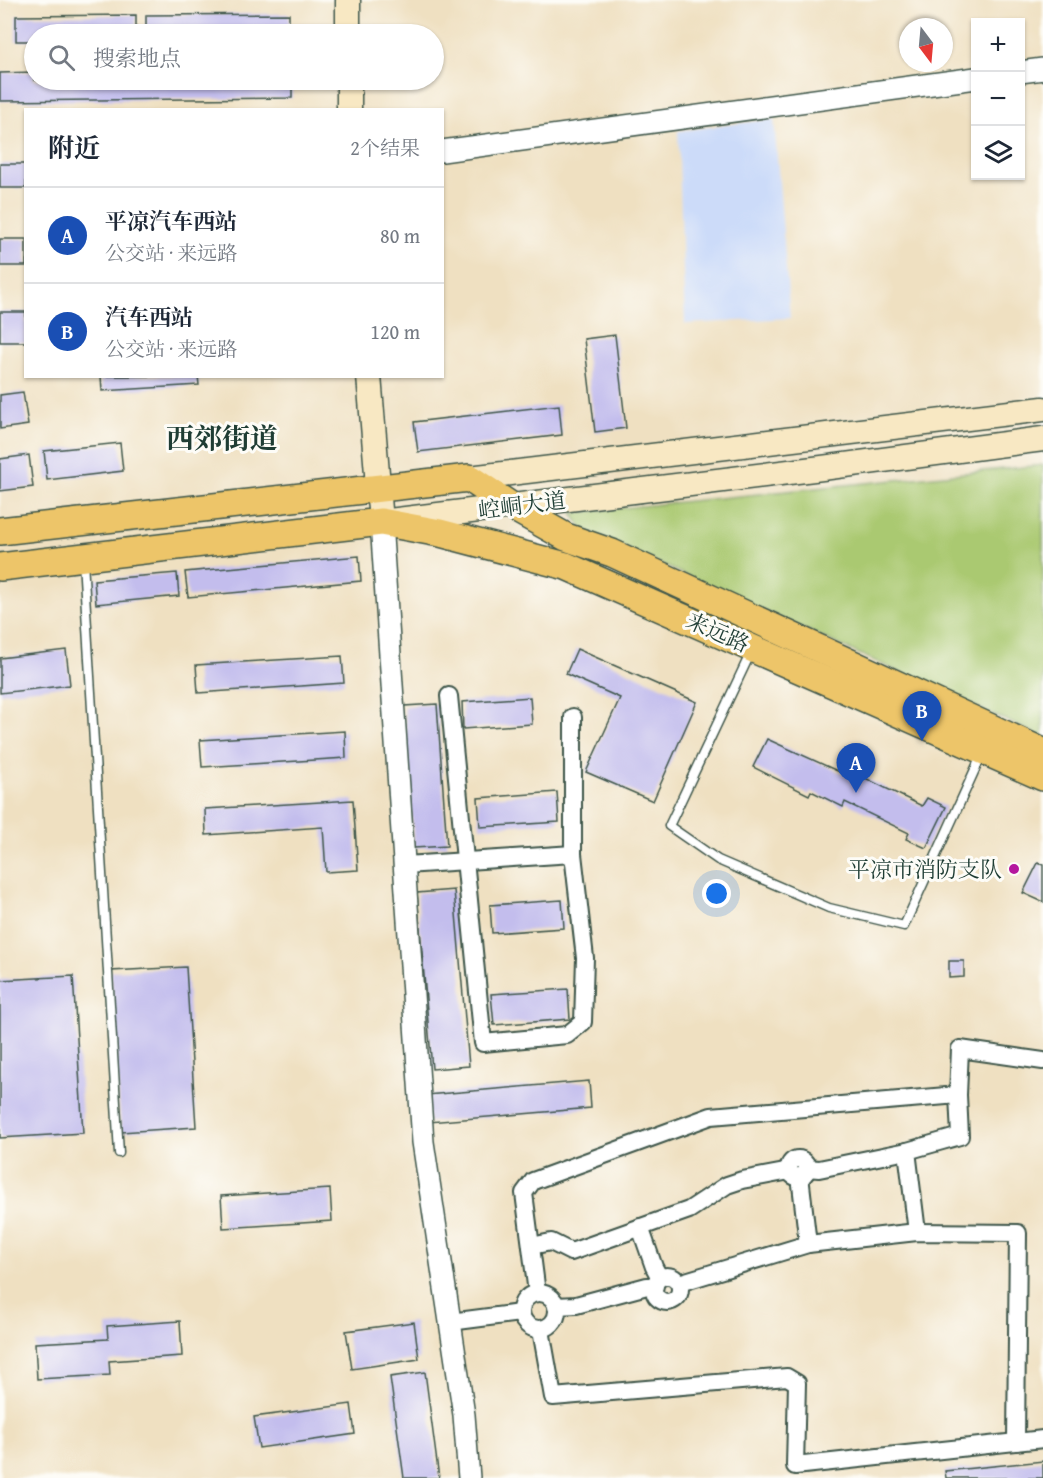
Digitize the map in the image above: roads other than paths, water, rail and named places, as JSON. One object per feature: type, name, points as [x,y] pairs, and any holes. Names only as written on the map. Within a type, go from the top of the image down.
[{"type":"main road","points":[[348,0],[348,24]]},
{"type":"main road","points":[[349,90],[349,108]]},
{"type":"main road","points":[[369,378],[381,522]]},
{"type":"main road","name":"崆峒大道","points":[[0,531],[470,478],[1043,409]]},
{"type":"main road","name":"崆峒大道","points":[[0,567],[822,468],[1043,439]]},
{"type":"main road","name":"来远路","points":[[470,478],[512,506],[566,537],[612,553],[1043,752]]},
{"type":"main road","name":"来远路","points":[[381,522],[440,533],[566,566],[1043,777]]},
{"type":"street","points":[[1025,71],[1043,69]]},
{"type":"street","points":[[444,151],[971,79]]},
{"type":"street","points":[[381,522],[423,1142],[464,1415],[469,1478]]},
{"type":"street","points":[[449,696],[483,1043],[567,1035],[583,1022],[585,958],[573,854],[573,717]]},
{"type":"street","points":[[405,865],[573,854]]},
{"type":"street","points":[[531,1246],[551,1242],[571,1252],[689,1210],[727,1185],[742,1180],[799,1172],[908,1151],[960,1136],[958,1095],[960,1049],[1043,1061]]},
{"type":"street","points":[[537,1293],[524,1193],[533,1181],[711,1116],[958,1095]]},
{"type":"street","points":[[908,1151],[918,1232]]},
{"type":"street","points":[[799,1172],[808,1244]]},
{"type":"street","points":[[640,1227],[654,1267],[657,1282],[656,1296],[660,1300],[669,1302],[678,1297],[679,1282]]},
{"type":"street","points":[[556,1306],[576,1305],[647,1286],[670,1277],[679,1282],[808,1244],[918,1232],[1018,1233],[1016,1442]]},
{"type":"street","points":[[537,1293],[549,1296],[556,1306],[557,1313],[552,1324],[541,1330],[525,1323],[520,1313],[523,1302],[537,1293]]},
{"type":"street","points":[[450,1322],[520,1313]]},
{"type":"street","points":[[541,1330],[553,1397],[787,1377],[797,1383],[795,1466],[1043,1439]]},
{"type":"lane","points":[[83,558],[119,1153]]},
{"type":"lane","points":[[753,648],[669,826],[718,860],[829,908],[904,926],[984,750]]},
{"type":"place","name":"汽车西站","points":[[922,741]]},
{"type":"place","name":"平凉汽车西站","points":[[856,793]]},
{"type":"place","name":"平凉市消防支队","points":[[1014,869]]},
{"type":"district","name":"西郊街道","points":[[222,438]]}]
